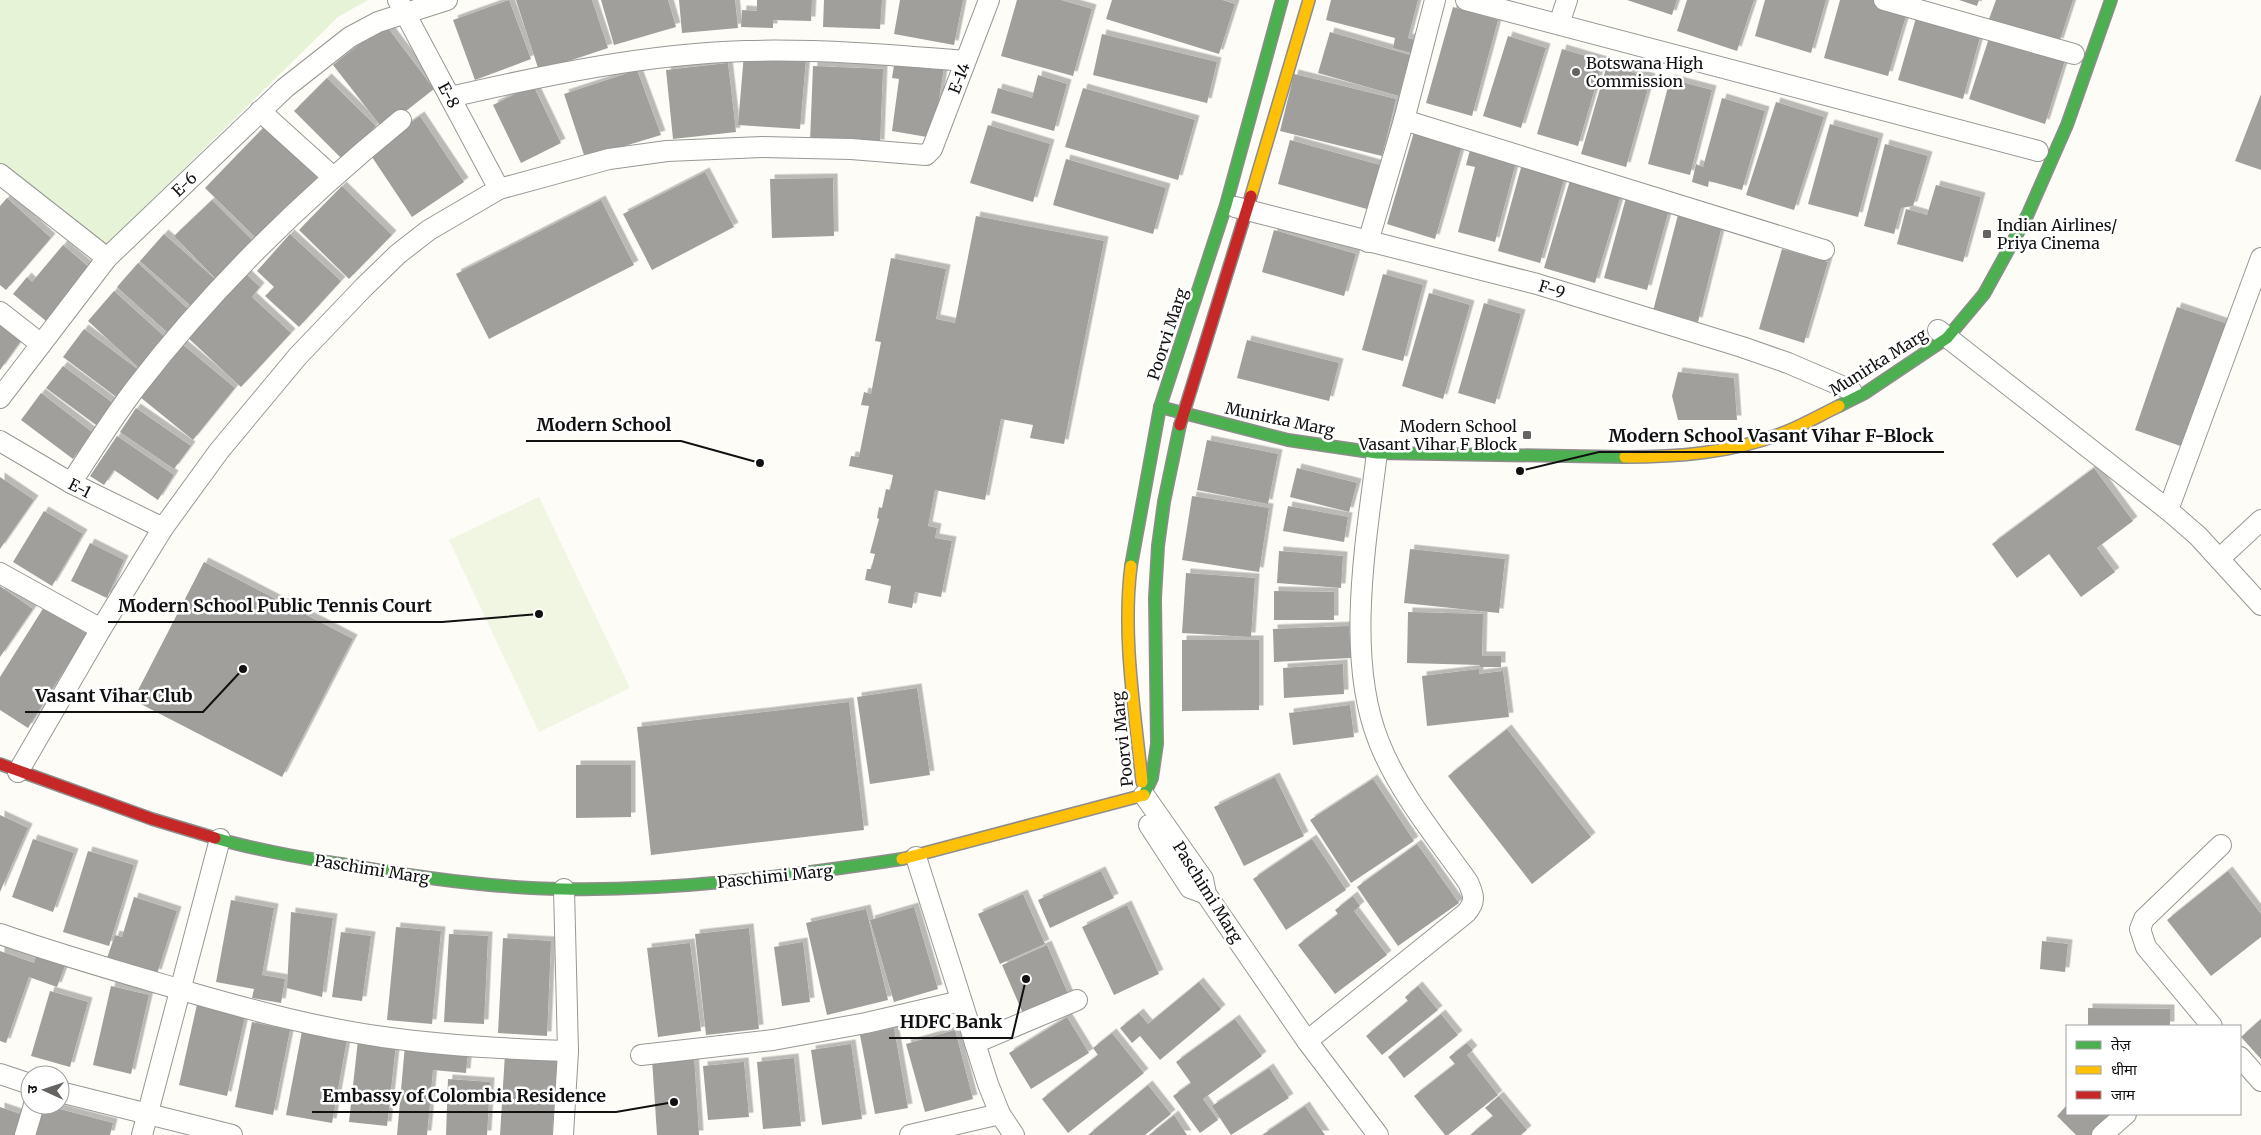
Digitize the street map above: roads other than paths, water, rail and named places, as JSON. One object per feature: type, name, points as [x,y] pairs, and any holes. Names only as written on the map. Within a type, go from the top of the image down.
[{"type":"main road","name":"Poorvi Marg","points":[[1138,797],[1152,778],[1158,744],[1154,598],[1164,502],[1182,414],[1180,398],[1226,204],[1282,0]]},
{"type":"main road","name":"Poorvi Marg","points":[[1138,797],[1128,604],[1131,568],[1141,502],[1160,406],[1180,398],[1247,211],[1309,0]]},
{"type":"main road","name":"Munirka Marg","points":[[1160,406],[1182,414],[1288,440],[1377,454],[1665,457],[1704,453],[1740,446],[1781,434],[1865,393],[1942,334],[1984,294],[2027,216],[2067,126],[2112,0]]},
{"type":"main road","name":"Munirka Marg","points":[[1657,445],[1700,443],[1755,434],[1785,424],[1851,390],[1942,334],[1966,297]]},
{"type":"main road","name":"Munirka Marg","points":[[1222,411],[1329,438],[1364,442],[1398,445],[1600,445]]},
{"type":"main road","name":"Paschimi Marg","points":[[0,764],[152,819],[220,839],[294,856],[401,875],[499,886],[564,888],[692,885],[803,874],[916,857],[1138,797]]},
{"type":"street","name":"E-6","points":[[0,398],[106,258],[298,76],[350,37],[402,6],[447,0]]},
{"type":"street","name":"E-14","points":[[499,189],[609,158],[667,151],[810,147],[926,155],[932,149],[988,0]]},
{"type":"street","points":[[1368,242],[1404,120],[1435,0]]},
{"type":"street","points":[[1466,0],[1710,66],[2038,151]]},
{"type":"street","points":[[1559,24],[1567,0]]},
{"type":"street","points":[[1884,0],[2074,53]]},
{"type":"street","name":"E-8","points":[[402,6],[499,189]]},
{"type":"street","points":[[450,97],[523,81],[656,58],[692,54],[746,51],[790,52],[965,61]]},
{"type":"street","points":[[260,111],[333,177]]},
{"type":"street","points":[[71,483],[135,388],[197,313],[264,242],[333,177],[401,120]]},
{"type":"street","points":[[1404,120],[1824,250]]},
{"type":"street","points":[[0,174],[106,258]]},
{"type":"street","points":[[18,772],[101,629],[163,528],[219,451],[260,400],[364,287],[398,254],[429,230],[499,189]]},
{"type":"street","name":"F-9","points":[[1226,204],[1368,242],[1494,272],[1664,323],[1788,363],[1851,390]]},
{"type":"street","points":[[2168,510],[2261,258]]},
{"type":"street","points":[[0,312],[41,344]]},
{"type":"street","points":[[1942,334],[2168,510],[2198,536],[2261,605]]},
{"type":"street","name":"E-1","points":[[0,441],[71,483],[163,528]]},
{"type":"street","points":[[1308,1041],[1466,913],[1474,902],[1474,893],[1468,882],[1401,785],[1379,742],[1366,700],[1361,613],[1365,549],[1377,454]]},
{"type":"street","points":[[2219,559],[2261,520]]},
{"type":"street","points":[[0,574],[101,629]]},
{"type":"street","name":"Paschimi Marg","points":[[1138,797],[1190,888],[1206,894],[1308,1041],[1378,1135]]},
{"type":"street","points":[[142,1135],[182,990],[220,839]]},
{"type":"street","points":[[2211,1025],[2146,948],[2140,929],[2144,919],[2221,845]]},
{"type":"street","points":[[916,857],[961,1001],[1000,1114],[1014,1135]]},
{"type":"street","points":[[563,1135],[568,1051],[564,888]]},
{"type":"street","points":[[0,934],[87,964],[300,1022],[383,1037],[495,1048],[568,1051]]},
{"type":"street","points":[[975,1043],[1077,1000]]},
{"type":"street","points":[[642,1054],[773,1040],[866,1023],[961,1001]]},
{"type":"street","points":[[2241,1059],[2261,1081]]},
{"type":"street","points":[[0,1074],[20,1081]]},
{"type":"street","points":[[70,1095],[232,1135]]},
{"type":"street","points":[[910,1135],[1000,1114]]},
{"type":"street","points":[[25,1135],[31,1115]]},
{"type":"street","points":[[2102,1135],[2125,1115]]},
{"type":"place","name":"Botswana High Commission","points":[[1576,72]]},
{"type":"place","name":"Indian Airlines/ Priya Cinema","points":[[1987,234]]},
{"type":"place","name":"Modern School Vasant Vihar F Block","points":[[1527,435]]},
{"type":"place","name":"Modern School","points":[[760,463]]},
{"type":"place","name":"Modern School Vasant Vihar F-Block","points":[[1520,471]]},
{"type":"place","name":"Modern School Public Tennis Court","points":[[539,614]]},
{"type":"place","name":"Vasant Vihar Club","points":[[243,669]]},
{"type":"place","name":"HDFC Bank","points":[[1026,979]]},
{"type":"place","name":"Embassy of Colombia Residence","points":[[674,1102]]}]
